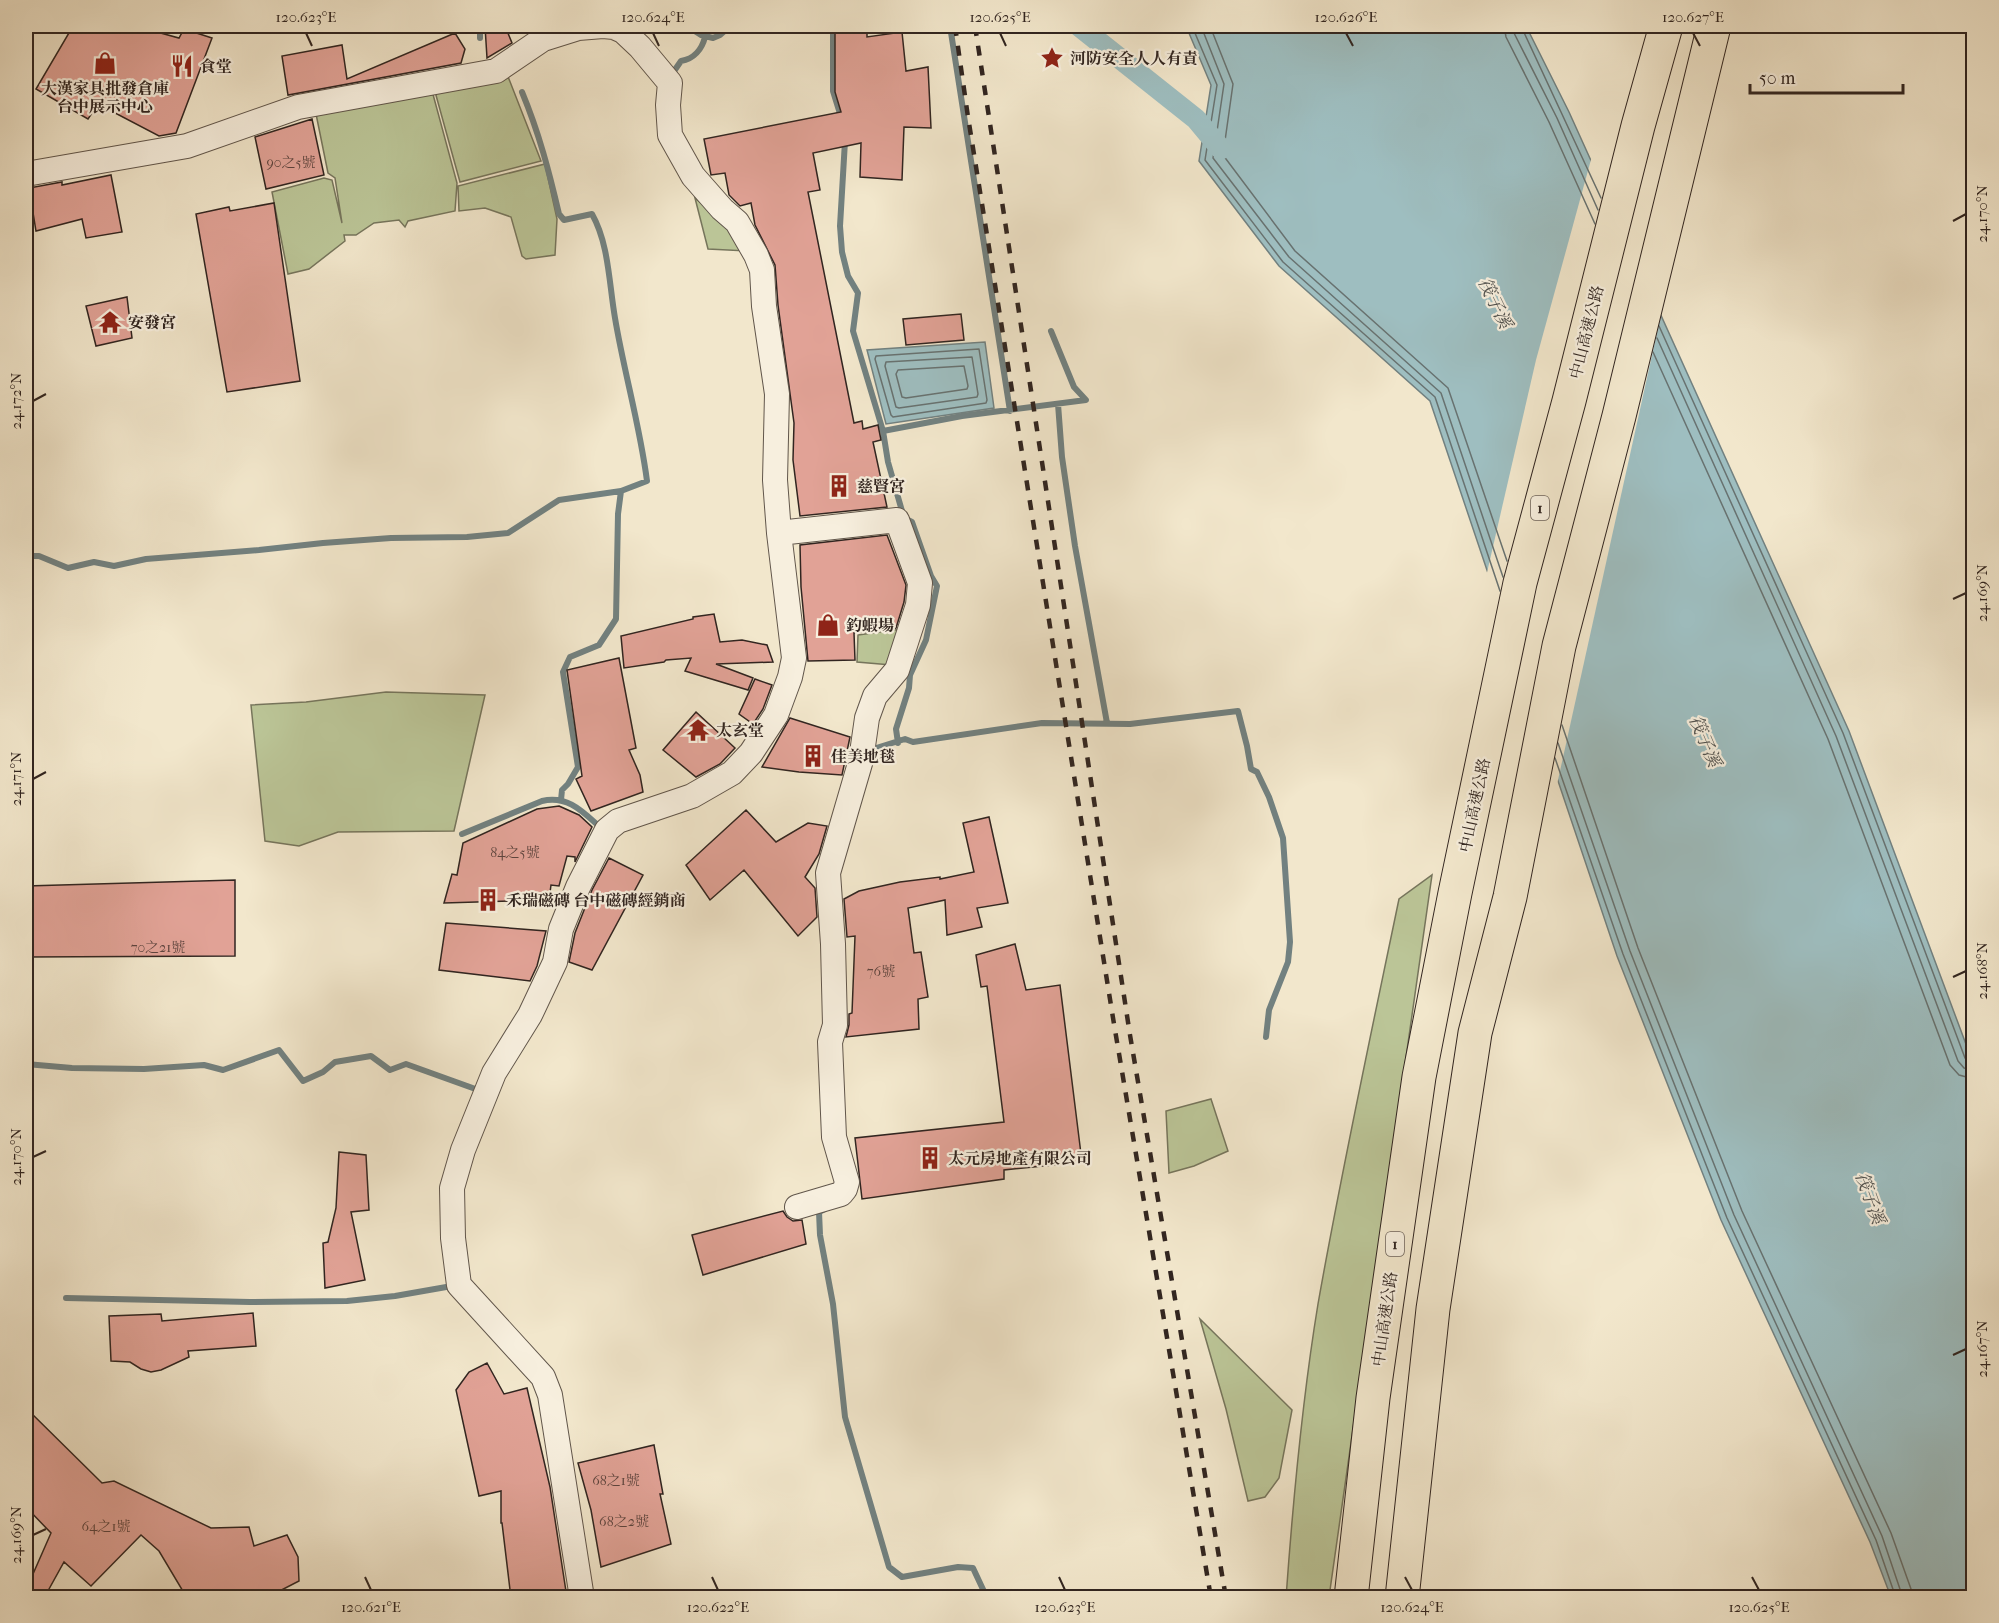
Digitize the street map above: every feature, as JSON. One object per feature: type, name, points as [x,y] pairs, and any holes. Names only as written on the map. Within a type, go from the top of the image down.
[{"type":"highway","name":"中山高速公路","points":[[1351,1598],[1373,1398],[1419,1077],[1455,893],[1520,583],[1666,26]]},
{"type":"highway","points":[[1402,1598],[1433,1309],[1475,1033],[1510,897],[1559,646],[1619,416],[1714,26]]},
{"type":"street","points":[[26,174],[187,146],[298,107],[496,71],[543,39],[578,28],[614,27],[623,31],[640,47],[670,83],[668,105],[670,135],[693,176],[722,209],[737,222],[762,270],[764,306],[777,394],[776,480],[779,533],[794,658],[790,677],[776,715],[751,753],[732,773],[692,796],[618,821],[607,830],[578,887],[561,929],[555,962],[530,1015],[494,1073],[463,1150],[452,1188],[453,1238],[459,1285],[543,1377],[550,1395],[582,1598]]},
{"type":"street","points":[[779,533],[897,520],[920,583],[921,594],[897,670],[875,696],[867,718],[861,760],[828,873],[835,1025],[830,1042],[834,1137],[847,1182],[841,1194],[797,1207]]},
{"type":"green space","points":[[507,74],[541,161],[460,182],[434,88]]},
{"type":"green space","points":[[431,87],[457,183],[455,211],[408,221],[405,227],[399,220],[374,223],[356,235],[344,235],[345,241],[309,269],[288,274],[272,192],[324,178],[332,180],[342,223],[335,178],[328,173],[315,109]]},
{"type":"green space","points":[[545,164],[557,219],[555,255],[526,259],[522,256],[511,217],[485,208],[459,211],[458,186]]},
{"type":"green space","points":[[695,198],[724,223],[747,251],[708,249]]},
{"type":"green space","points":[[917,627],[903,666],[857,662],[858,635]]},
{"type":"green space","points":[[386,692],[485,695],[454,831],[338,832],[299,846],[265,841],[251,705],[306,702]]},
{"type":"green space","points":[[1432,875],[1329,1597],[1286,1598],[1299,1451],[1312,1340],[1357,1101],[1399,899]]},
{"type":"green space","points":[[1211,1099],[1228,1151],[1194,1166],[1169,1173],[1166,1111]]},
{"type":"green space","points":[[1200,1319],[1292,1410],[1279,1478],[1265,1497],[1248,1501],[1226,1409]]},
{"type":"water","name":"筏子溪","points":[[1186,26],[1526,26],[1569,112],[1849,731],[1973,1063],[1973,1597],[1891,1597],[1870,1542],[1721,1220],[1617,956],[1430,401],[1279,266],[1199,161],[1211,85]]},
{"type":"water","points":[[985,342],[994,408],[886,424],[867,350]]},
{"type":"pier","points":[[1592,156],[1662,310],[1556,789],[1486,577],[1536,360]]},
{"type":"building","points":[[73,26],[147,26],[157,32],[179,38],[184,29],[212,38],[176,133],[159,136],[98,104],[88,119],[36,89]]},
{"type":"building","points":[[485,26],[505,26],[512,43],[487,58]]},
{"type":"building","points":[[835,26],[867,26],[867,37],[902,32],[906,71],[928,67],[931,128],[904,127],[902,180],[860,177],[861,143],[813,153],[820,190],[808,192],[854,423],[862,421],[863,429],[878,425],[881,440],[873,442],[887,507],[800,516],[793,460],[794,423],[775,265],[755,225],[751,203],[740,206],[729,195],[725,173],[711,175],[704,139],[841,112],[835,92]]},
{"type":"building","points":[[455,33],[465,49],[461,63],[288,95],[282,56],[342,45],[347,79]]},
{"type":"building","points":[[312,119],[324,175],[266,189],[255,137]]},
{"type":"building","points":[[111,175],[122,232],[86,238],[82,219],[36,231],[29,188],[62,182],[62,185]]},
{"type":"building","points":[[274,203],[300,381],[227,392],[196,214],[229,207],[230,211]]},
{"type":"building","name":"安發宮","points":[[127,297],[132,338],[96,346],[86,306]]},
{"type":"building","points":[[961,314],[964,340],[906,345],[903,319]]},
{"type":"building","points":[[887,535],[906,585],[904,602],[896,628],[854,633],[855,660],[808,661],[801,587],[800,545]]},
{"type":"building","points":[[714,614],[720,642],[742,640],[767,645],[773,662],[716,664],[753,678],[748,690],[685,671],[691,658],[624,668],[621,636],[693,619],[693,617]]},
{"type":"building","points":[[619,658],[636,748],[629,750],[640,775],[643,792],[591,811],[576,779],[582,776],[567,670]]},
{"type":"building","points":[[755,679],[772,685],[763,709],[753,724],[739,714]]},
{"type":"building","name":"太玄堂","points":[[696,712],[735,748],[720,764],[696,777],[663,750]]},
{"type":"building","name":"佳美地毯","points":[[790,718],[850,737],[842,775],[762,767]]},
{"type":"building","points":[[559,806],[579,815],[592,827],[575,862],[575,857],[567,856],[559,886],[551,885],[549,900],[444,903],[452,874],[457,875],[463,843],[537,809]]},
{"type":"building","points":[[746,810],[776,842],[808,823],[827,826],[819,854],[805,877],[815,888],[817,917],[798,936],[744,870],[710,900],[686,865]]},
{"type":"building","points":[[989,817],[1008,903],[977,908],[982,927],[947,935],[945,900],[908,908],[914,953],[921,952],[928,997],[918,999],[919,1029],[846,1037],[849,1014],[852,1013],[855,936],[847,937],[844,899],[859,891],[900,882],[940,877],[940,879],[974,872],[963,823]]},
{"type":"building","points":[[609,858],[643,875],[592,970],[569,962],[575,933],[592,890]]},
{"type":"building","points":[[235,880],[235,956],[26,957],[26,886]]},
{"type":"building","points":[[446,923],[546,931],[537,966],[530,981],[439,970]]},
{"type":"building","points":[[1015,944],[1026,990],[1060,985],[1082,1162],[1004,1170],[1004,1179],[862,1199],[855,1138],[1004,1122],[987,986],[981,987],[976,955]]},
{"type":"building","points":[[339,1152],[366,1155],[369,1210],[351,1212],[365,1280],[325,1288],[323,1243],[328,1242],[336,1208]]},
{"type":"building","points":[[783,1211],[793,1221],[802,1220],[806,1244],[703,1275],[692,1235]]},
{"type":"building","points":[[253,1313],[256,1346],[188,1351],[189,1357],[161,1370],[151,1372],[130,1362],[111,1361],[109,1316],[161,1314],[162,1321]]},
{"type":"building","points":[[487,1363],[504,1394],[527,1388],[550,1487],[567,1598],[511,1598],[501,1523],[501,1491],[479,1496],[456,1390],[469,1372]]},
{"type":"building","points":[[26,1408],[102,1483],[114,1481],[211,1528],[249,1527],[254,1546],[287,1535],[298,1557],[299,1581],[266,1598],[187,1598],[159,1551],[141,1535],[91,1586],[64,1562],[44,1598],[26,1598],[26,1590],[51,1533],[26,1507]]},
{"type":"building","points":[[654,1445],[663,1494],[660,1494],[671,1544],[601,1567],[591,1510],[578,1463]]},
{"type":"waterway","points":[[480,26],[480,38]]},
{"type":"waterway","points":[[687,26],[701,35],[713,38],[730,26]]},
{"type":"waterway","points":[[833,26],[833,91],[842,120]]},
{"type":"waterway","points":[[950,26],[1010,411]]},
{"type":"waterway","points":[[1079,26],[1196,119],[1221,149]]},
{"type":"waterway","points":[[670,77],[681,61],[697,53],[705,37]]},
{"type":"waterway","points":[[522,92],[534,122],[559,214],[564,220],[592,214],[602,238],[647,481],[621,491],[618,514],[616,619],[599,645],[570,657],[563,672],[578,767],[562,790],[561,800]]},
{"type":"waterway","points":[[845,141],[840,226],[842,252],[848,276],[858,293],[853,331],[883,431],[962,416],[1086,400],[1074,387],[1051,331]]},
{"type":"waterway","points":[[1058,404],[1062,457],[1075,546],[1107,723]]},
{"type":"waterway","points":[[883,431],[888,462],[904,518],[912,522],[931,576],[937,586],[926,640],[910,675],[909,688],[896,729],[898,743]]},
{"type":"waterway","points":[[26,556],[39,556],[68,568],[94,562],[114,566],[146,559],[323,543],[508,533],[559,500],[621,491]]},
{"type":"waterway","points":[[873,749],[905,739],[913,742],[1042,723],[1130,724],[1238,711],[1251,769],[1257,772],[1269,797],[1283,838],[1290,942],[1288,962],[1269,1010],[1266,1037]]},
{"type":"waterway","points":[[462,834],[542,801],[551,800],[560,800],[574,806],[601,828]]},
{"type":"waterway","points":[[26,1064],[72,1068],[144,1069],[204,1065],[223,1070],[279,1050],[303,1081],[323,1072],[335,1062],[371,1056],[390,1070],[406,1064],[481,1091]]},
{"type":"waterway","points":[[825,1209],[819,1212],[820,1235],[833,1304],[845,1417],[889,1567],[902,1577],[958,1567],[973,1568],[987,1598]]},
{"type":"waterway","points":[[66,1298],[250,1302],[347,1301],[395,1296],[452,1286]]},
{"type":"railway","points":[[955,26],[1114,1024],[1211,1598]]},
{"type":"railway","points":[[975,26],[1130,1035],[1226,1598]]},
{"type":"place","name":"河防安全人人有責","points":[[1052,58]]},
{"type":"place","name":"大漢家具批發倉庫 台中展示中心","points":[[105,63]]},
{"type":"place","name":"食堂","points":[[182,66]]},
{"type":"place","name":"安發宮","points":[[110,322]]},
{"type":"place","name":"慈賢宮","points":[[839,486]]},
{"type":"place","name":"釣蝦場","points":[[828,625]]},
{"type":"place","name":"太玄堂","points":[[698,730]]},
{"type":"place","name":"佳美地毯","points":[[813,756]]},
{"type":"place","name":"禾瑞磁磚 台中磁磚經銷商","points":[[488,900]]},
{"type":"place","name":"太元房地產有限公司","points":[[930,1158]]}]
